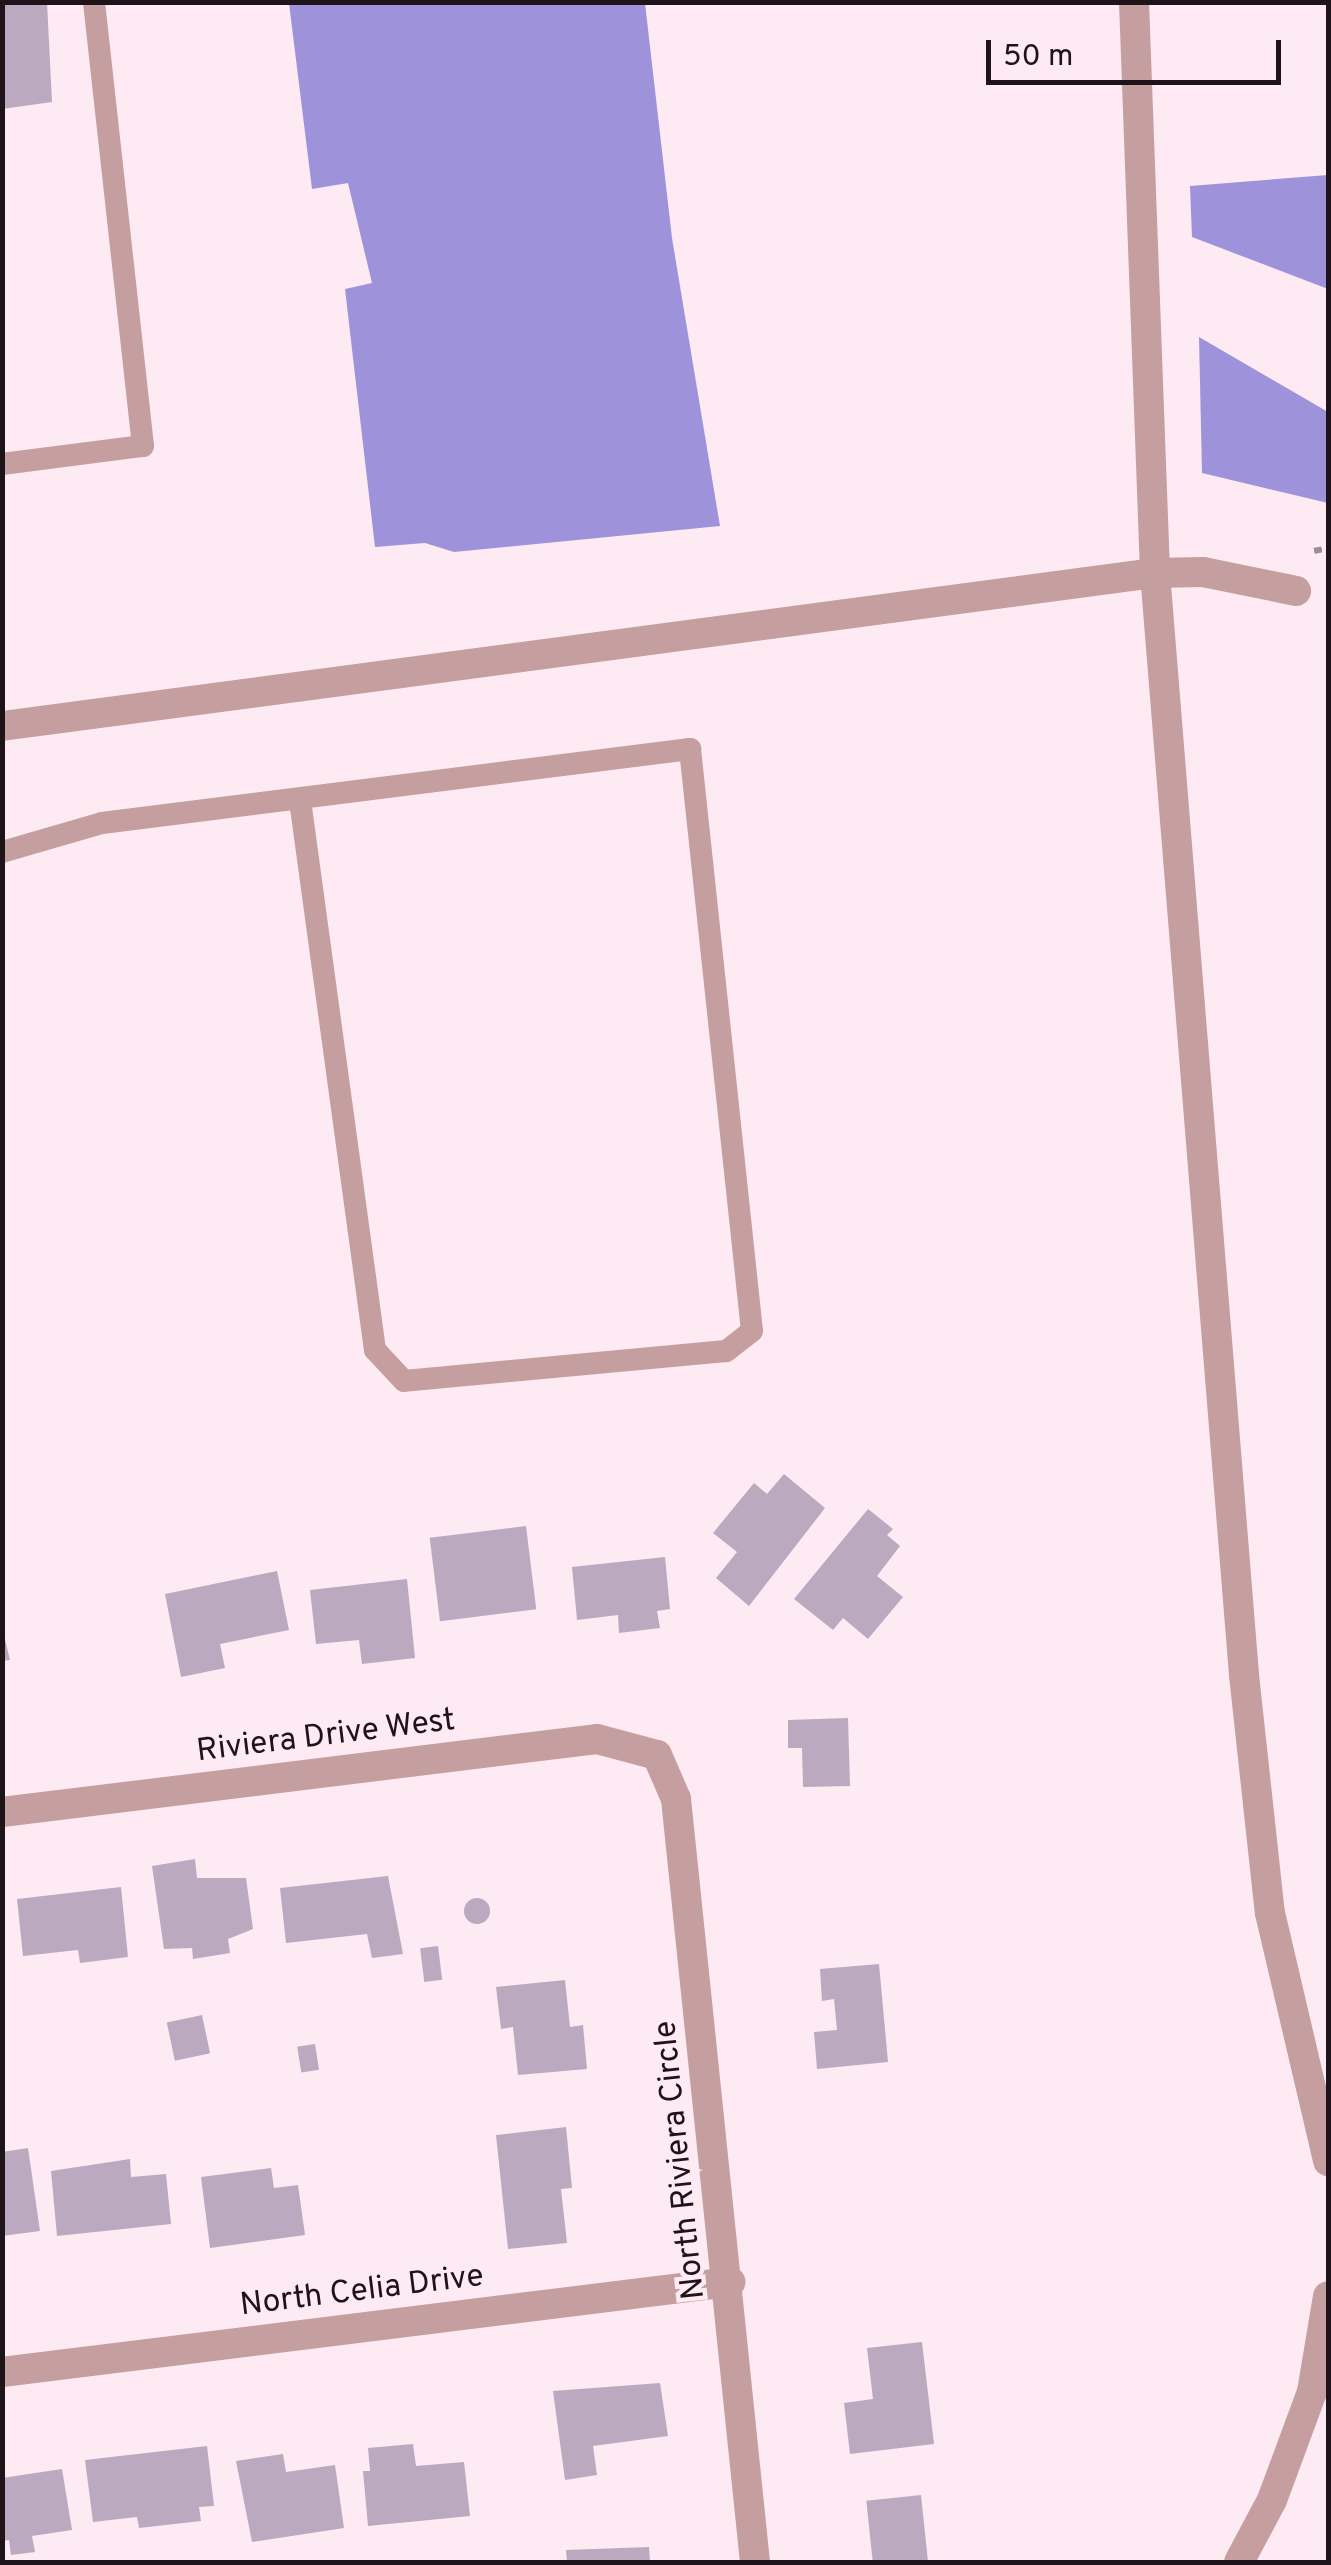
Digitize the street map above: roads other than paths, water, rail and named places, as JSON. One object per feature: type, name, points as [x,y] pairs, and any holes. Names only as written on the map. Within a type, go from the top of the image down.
[{"type":"street","points":[[1134,2],[1154,573],[1268,1893],[1328,2161]]},
{"type":"street","points":[[2,726],[1154,573],[1203,572],[1296,591]]},
{"type":"street","name":"Riviera Drive West","points":[[2,1812],[597,1739],[658,1755]]},
{"type":"street","name":"North Riviera Circle","points":[[658,1755],[676,1799],[730,2282],[756,2562]]},
{"type":"street","name":"North Celia Drive","points":[[2,2372],[730,2282]]},
{"type":"street","points":[[1238,2562],[1272,2500],[1312,2392],[1328,2296]]},
{"type":"lane","points":[[2,464],[143,446],[94,2]]},
{"type":"lane","points":[[2,852],[102,823],[690,749],[752,1331],[726,1352],[404,1381],[374,1350],[300,800]]}]
